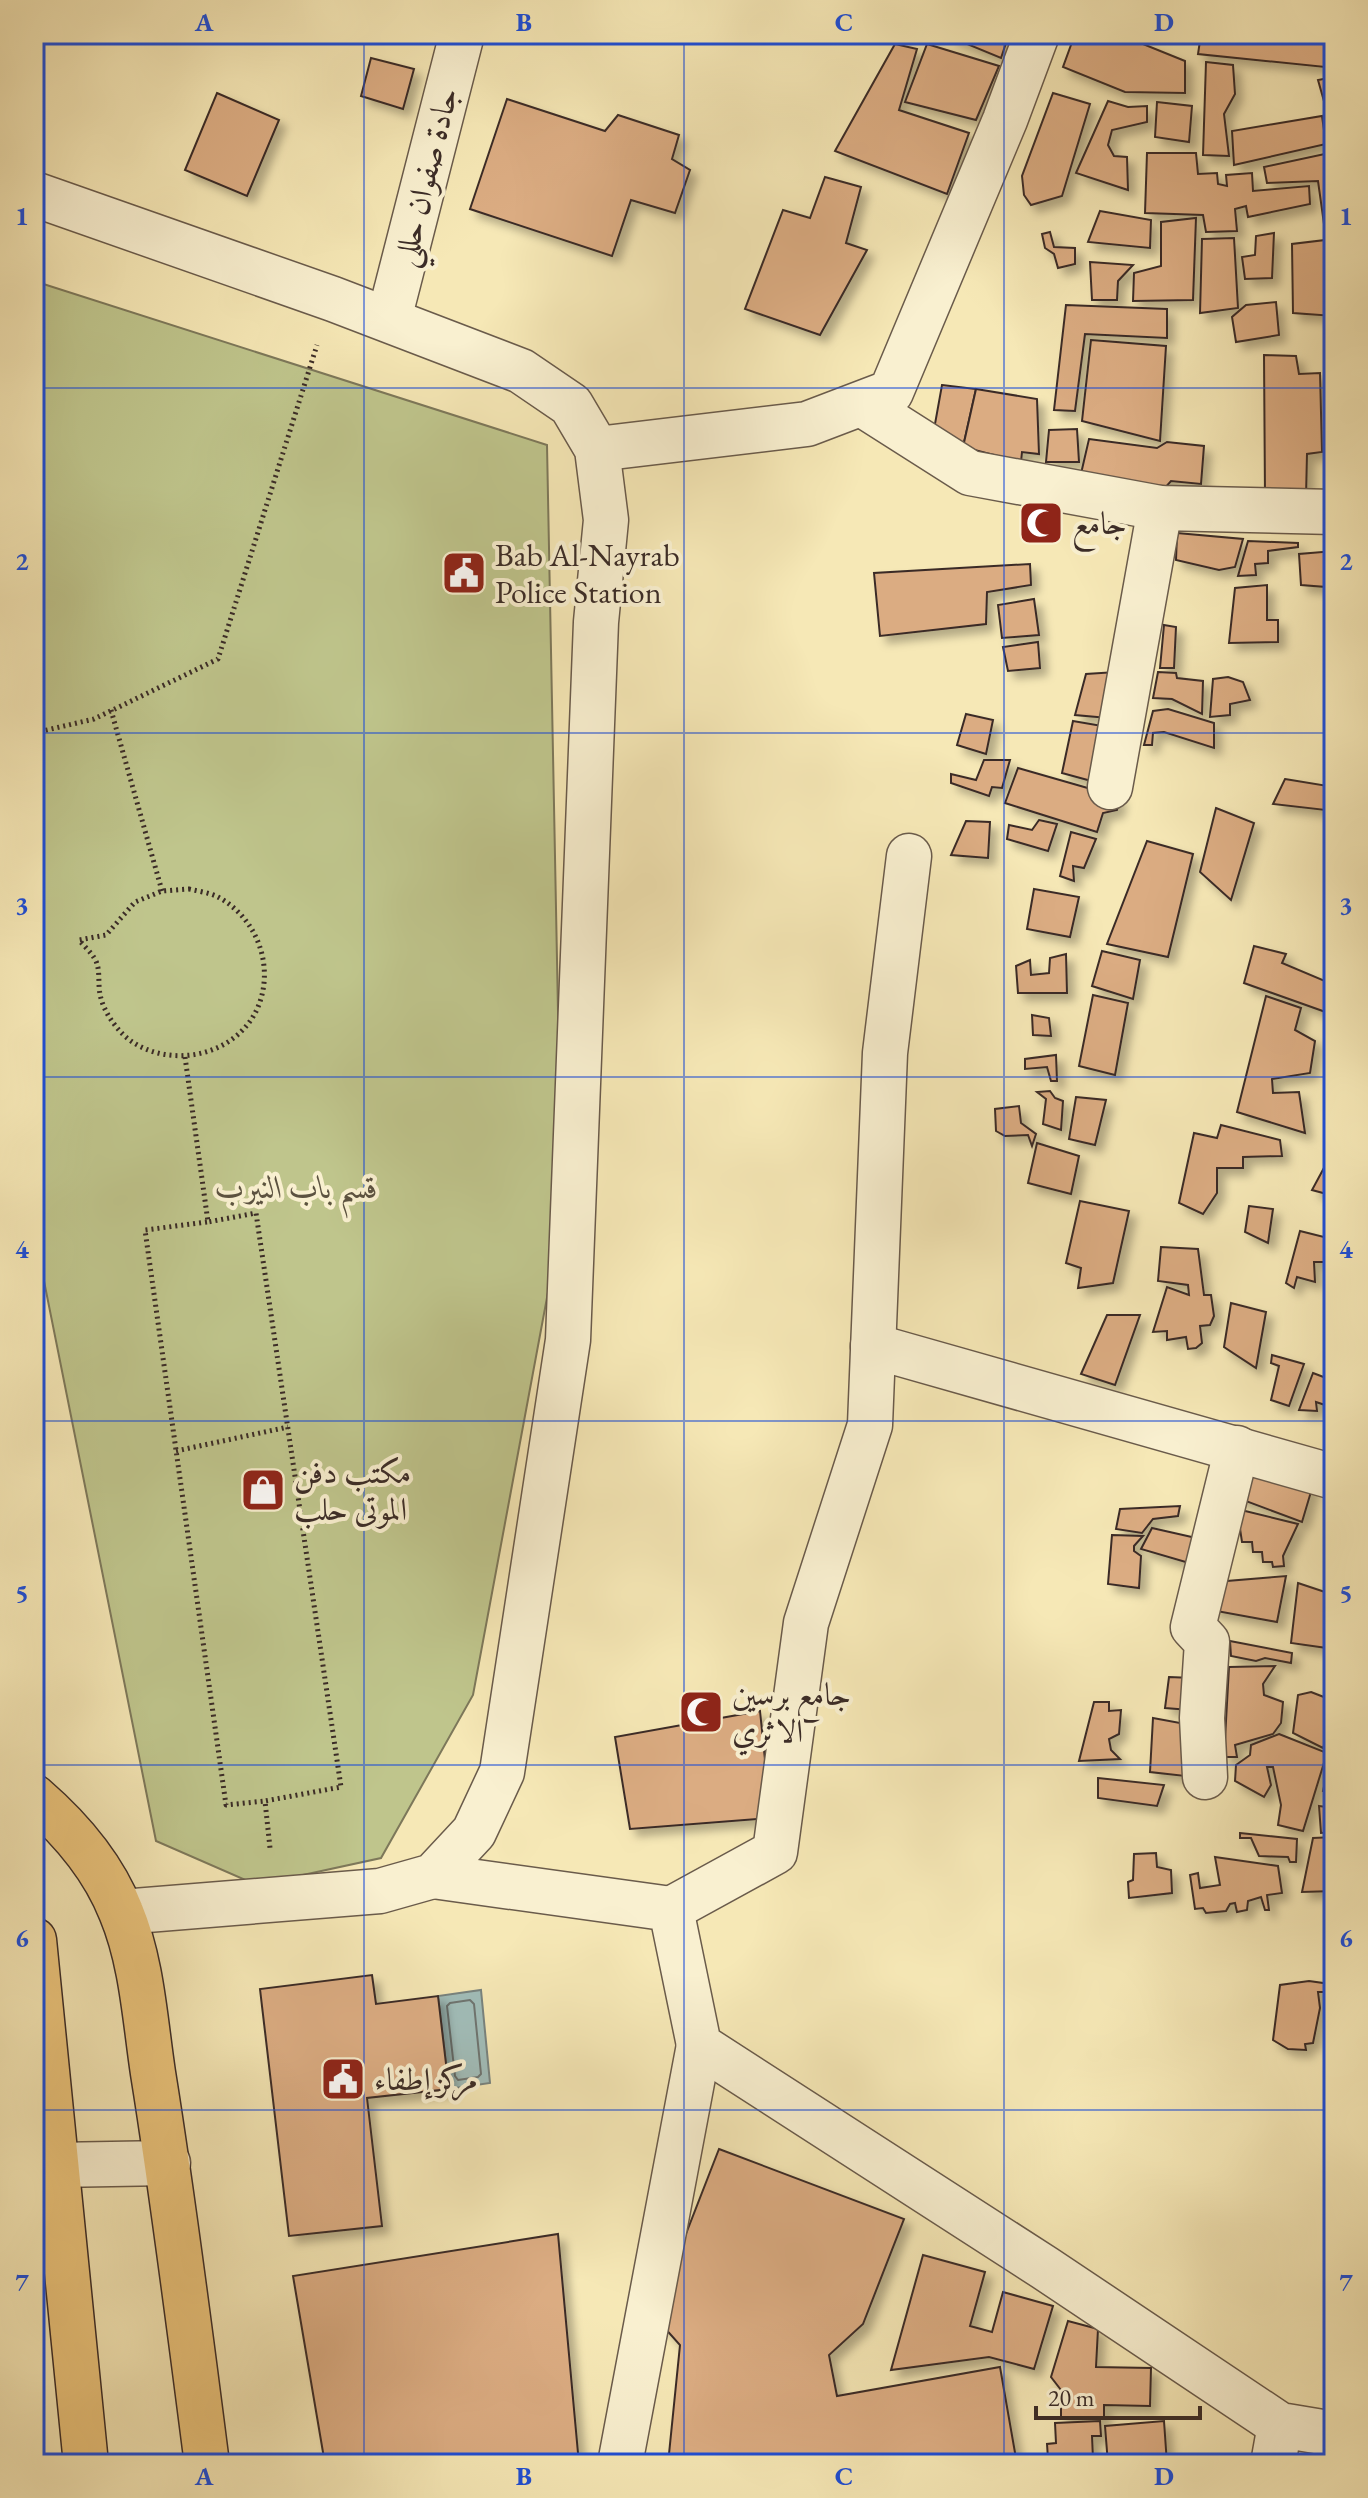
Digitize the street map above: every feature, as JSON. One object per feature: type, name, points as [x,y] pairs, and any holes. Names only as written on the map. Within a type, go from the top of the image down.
[{"type":"main road","points":[[34,1797],[84,1847],[105,1878],[122,1912],[134,1952],[168,2163],[207,2464]]},
{"type":"main road","points":[[34,1940],[44,2168],[86,2464]]},
{"type":"street","name":"جادة صفوان حللي","points":[[389,319],[462,34]]},
{"type":"street","points":[[597,449],[807,424],[891,392],[1005,120],[1037,34]]},
{"type":"street","points":[[35,182],[521,371],[571,405],[597,449],[606,520],[596,622],[568,1340],[502,1772],[474,1832],[433,1876]]},
{"type":"street","points":[[863,405],[970,473],[1160,508],[1334,512]]},
{"type":"street","points":[[1110,787],[1160,508]]},
{"type":"street","points":[[122,1912],[380,1891],[433,1876],[671,1909],[775,1852],[806,1623],[870,1425],[885,1053],[909,856]]},
{"type":"street","points":[[873,1346],[1334,1477]]},
{"type":"street","points":[[1205,1777],[1202,1718],[1207,1642],[1193,1627],[1237,1448]]},
{"type":"street","points":[[620,2464],[699,2045],[671,1909]]},
{"type":"street","points":[[699,2045],[1045,2268],[1276,2445],[1334,2434]]},
{"type":"street","points":[[44,2168],[168,2163]]},
{"type":"path","points":[[34,733],[94,719],[218,659],[333,299]]},
{"type":"path","points":[[111,710],[162,891]]},
{"type":"path","points":[[189,889],[217,897],[241,914],[259,941],[265,970],[258,1006],[242,1031],[214,1050],[185,1057],[160,1054],[133,1043],[114,1024],[100,998],[97,962],[79,940],[106,935],[135,902],[162,891],[189,889]]},
{"type":"path","points":[[185,1057],[208,1222]]},
{"type":"path","points":[[256,1213],[288,1427],[341,1787],[226,1805],[145,1230],[256,1213]]},
{"type":"path","points":[[176,1451],[288,1427]]},
{"type":"path","points":[[265,1801],[277,1901]]},
{"type":"green space","name":"قسم باب النيرب","points":[[34,281],[547,445],[562,1217],[473,1695],[381,1858],[257,1885],[156,1841],[34,1231]]},
{"type":"water","points":[[481,1990],[490,2083],[449,2089],[438,1996]]},
{"type":"building","points":[[951,34],[1009,34],[1001,58],[950,37]]},
{"type":"building","points":[[1075,34],[1130,34],[1128,38],[1185,61],[1185,93],[1125,92],[1063,67]]},
{"type":"building","points":[[1201,34],[1316,34],[1331,37],[1325,67],[1198,54]]},
{"type":"building","points":[[895,44],[917,49],[899,110],[969,133],[947,194],[835,151]]},
{"type":"building","points":[[927,44],[999,66],[976,120],[905,102]]},
{"type":"building","points":[[371,58],[414,69],[403,109],[361,96]]},
{"type":"building","points":[[1206,62],[1233,65],[1235,94],[1224,114],[1229,156],[1203,155]]},
{"type":"building","points":[[1334,77],[1334,126],[1331,126],[1318,80]]},
{"type":"building","points":[[217,93],[279,120],[247,196],[185,170]]},
{"type":"building","points":[[1053,93],[1090,104],[1062,196],[1031,205],[1024,195],[1022,176]]},
{"type":"building","points":[[507,99],[605,131],[618,115],[679,135],[672,159],[690,170],[675,213],[631,200],[612,256],[470,209]]},
{"type":"building","points":[[1108,101],[1128,107],[1147,106],[1147,122],[1112,130],[1108,145],[1114,156],[1127,157],[1128,190],[1076,173]]},
{"type":"building","points":[[1157,102],[1192,106],[1189,142],[1155,137]]},
{"type":"building","points":[[1322,116],[1326,144],[1234,165],[1232,131]]},
{"type":"building","points":[[1334,152],[1334,222],[1324,224],[1318,181],[1267,183],[1264,167]]},
{"type":"building","points":[[1147,153],[1196,153],[1198,174],[1217,173],[1218,184],[1227,186],[1226,175],[1252,173],[1253,191],[1309,186],[1310,204],[1248,217],[1246,206],[1235,209],[1237,231],[1206,232],[1203,215],[1145,213]]},
{"type":"building","points":[[825,177],[861,187],[846,243],[867,250],[820,335],[745,309],[783,210],[810,218]]},
{"type":"building","points":[[1100,211],[1151,220],[1150,248],[1088,242]]},
{"type":"building","points":[[1196,218],[1193,300],[1133,301],[1134,273],[1161,266],[1161,222]]},
{"type":"building","points":[[1050,232],[1054,247],[1075,248],[1075,264],[1058,268],[1054,254],[1045,248],[1042,234]]},
{"type":"building","points":[[1274,233],[1272,278],[1245,279],[1242,257],[1255,255],[1256,236]]},
{"type":"building","points":[[1234,238],[1238,308],[1200,313],[1202,239]]},
{"type":"building","points":[[1334,239],[1334,316],[1293,313],[1292,244]]},
{"type":"building","points":[[1090,262],[1133,265],[1118,281],[1117,300],[1092,300]]},
{"type":"building","points":[[1276,302],[1279,335],[1236,342],[1232,317],[1246,305]]},
{"type":"building","points":[[1066,305],[1167,309],[1167,338],[1085,334],[1075,411],[1054,410]]},
{"type":"building","points":[[1091,340],[1166,346],[1160,441],[1082,421]]},
{"type":"building","points":[[1264,355],[1296,356],[1299,374],[1320,373],[1322,452],[1307,454],[1306,497],[1265,495]]},
{"type":"building","points":[[942,385],[976,389],[963,447],[933,435]]},
{"type":"building","points":[[976,389],[1037,399],[1039,454],[1022,452],[1021,462],[963,447]]},
{"type":"building","points":[[1077,429],[1079,462],[1046,462],[1049,430]]},
{"type":"building","points":[[1089,439],[1157,448],[1167,442],[1204,446],[1201,484],[1171,481],[1164,489],[1080,478]]},
{"type":"building","points":[[1177,533],[1243,539],[1235,567],[1219,570],[1176,560]]},
{"type":"building","points":[[1248,541],[1298,543],[1298,547],[1268,551],[1268,563],[1255,564],[1256,575],[1238,576]]},
{"type":"building","points":[[1334,551],[1334,616],[1331,616],[1326,587],[1301,585],[1299,554]]},
{"type":"building","points":[[1030,564],[1031,585],[987,592],[986,624],[880,636],[874,573]]},
{"type":"building","points":[[1267,585],[1267,620],[1278,620],[1278,642],[1229,643],[1235,588]]},
{"type":"building","points":[[1034,599],[1039,635],[1002,638],[998,605]]},
{"type":"building","points":[[1164,625],[1176,627],[1174,668],[1160,668]]},
{"type":"building","points":[[1038,642],[1040,668],[1008,671],[1003,647]]},
{"type":"building","points":[[1116,672],[1108,718],[1075,715],[1086,674]]},
{"type":"building","points":[[1158,672],[1176,673],[1177,678],[1203,681],[1202,714],[1172,699],[1153,698]]},
{"type":"building","points":[[1228,677],[1243,682],[1250,700],[1230,704],[1230,715],[1210,717],[1213,679]]},
{"type":"building","points":[[1168,709],[1214,723],[1214,748],[1164,732],[1153,733],[1152,745],[1144,745],[1153,711]]},
{"type":"building","points":[[966,714],[993,720],[986,754],[957,745]]},
{"type":"building","points":[[1073,721],[1108,727],[1095,782],[1062,773]]},
{"type":"building","points":[[984,760],[1010,760],[1002,788],[992,787],[989,796],[951,783],[951,774],[976,780]]},
{"type":"building","points":[[1018,768],[1119,797],[1117,810],[1103,813],[1097,832],[1005,803]]},
{"type":"building","points":[[1285,779],[1334,787],[1334,811],[1273,804]]},
{"type":"building","points":[[1216,808],[1254,823],[1231,900],[1200,872]]},
{"type":"building","points":[[1039,820],[1057,824],[1048,851],[1007,839],[1009,825],[1032,830]]},
{"type":"building","points":[[966,821],[990,822],[988,858],[951,855]]},
{"type":"building","points":[[1071,832],[1096,839],[1084,868],[1073,866],[1074,881],[1060,876]]},
{"type":"building","points":[[1147,841],[1193,854],[1168,957],[1107,944]]},
{"type":"building","points":[[1034,889],[1079,897],[1070,937],[1027,929]]},
{"type":"building","points":[[1254,946],[1286,954],[1282,963],[1327,982],[1334,961],[1334,1015],[1244,983]]},
{"type":"building","points":[[1102,951],[1140,960],[1133,999],[1092,986]]},
{"type":"building","points":[[1066,954],[1067,993],[1018,993],[1016,966],[1030,960],[1031,975],[1049,973],[1050,958]]},
{"type":"building","points":[[1093,995],[1128,1003],[1115,1075],[1079,1066]]},
{"type":"building","points":[[1266,996],[1301,1008],[1295,1030],[1315,1041],[1310,1073],[1272,1079],[1273,1093],[1299,1092],[1305,1133],[1237,1112]]},
{"type":"building","points":[[1032,1015],[1049,1018],[1051,1036],[1033,1035]]},
{"type":"building","points":[[1056,1055],[1057,1081],[1051,1081],[1047,1067],[1025,1069],[1025,1059]]},
{"type":"building","points":[[1050,1091],[1055,1098],[1063,1101],[1061,1130],[1043,1124],[1046,1099],[1037,1092]]},
{"type":"building","points":[[1076,1097],[1106,1100],[1095,1145],[1069,1139]]},
{"type":"building","points":[[1019,1106],[1021,1123],[1036,1134],[1032,1146],[1028,1135],[1005,1136],[996,1131],[995,1109]]},
{"type":"building","points":[[1221,1125],[1280,1140],[1282,1156],[1243,1157],[1243,1168],[1217,1168],[1217,1193],[1203,1214],[1179,1203],[1194,1133],[1217,1138]]},
{"type":"building","points":[[1037,1143],[1079,1156],[1071,1194],[1028,1183]]},
{"type":"building","points":[[1325,1166],[1334,1168],[1334,1196],[1312,1190]]},
{"type":"building","points":[[1080,1201],[1129,1211],[1113,1283],[1078,1288],[1081,1268],[1066,1263]]},
{"type":"building","points":[[1249,1206],[1273,1209],[1268,1243],[1245,1232]]},
{"type":"building","points":[[1300,1231],[1328,1238],[1328,1262],[1314,1262],[1315,1282],[1297,1277],[1294,1288],[1286,1283]]},
{"type":"building","points":[[1161,1247],[1198,1249],[1204,1295],[1211,1295],[1214,1316],[1210,1325],[1200,1326],[1202,1343],[1196,1348],[1188,1349],[1186,1337],[1167,1340],[1167,1331],[1153,1332],[1167,1287],[1189,1295],[1188,1285],[1158,1281]]},
{"type":"building","points":[[1231,1303],[1266,1312],[1256,1368],[1224,1347]]},
{"type":"building","points":[[1107,1315],[1140,1315],[1115,1385],[1081,1374]]},
{"type":"building","points":[[1272,1355],[1304,1364],[1289,1406],[1271,1400],[1279,1366],[1271,1363]]},
{"type":"building","points":[[1313,1373],[1334,1381],[1334,1408],[1316,1402],[1317,1411],[1299,1410]]},
{"type":"building","points":[[1245,1463],[1313,1485],[1302,1522],[1235,1497]]},
{"type":"building","points":[[1180,1506],[1178,1516],[1153,1519],[1142,1533],[1116,1529],[1120,1509]]},
{"type":"building","points":[[1237,1509],[1298,1524],[1283,1556],[1284,1566],[1273,1567],[1272,1562],[1263,1562],[1262,1552],[1253,1552],[1252,1542],[1242,1542]]},
{"type":"building","points":[[1152,1528],[1205,1540],[1196,1565],[1141,1549]]},
{"type":"building","points":[[1112,1535],[1143,1536],[1134,1546],[1134,1551],[1141,1556],[1139,1588],[1108,1584]]},
{"type":"building","points":[[1286,1576],[1277,1622],[1211,1610],[1215,1582]]},
{"type":"building","points":[[1298,1583],[1334,1595],[1334,1649],[1291,1643]]},
{"type":"building","points":[[1230,1641],[1292,1653],[1291,1663],[1231,1656]]},
{"type":"building","points":[[1275,1666],[1263,1684],[1264,1695],[1283,1702],[1281,1723],[1273,1734],[1235,1745],[1237,1757],[1224,1757],[1229,1667]]},
{"type":"building","points":[[1169,1677],[1192,1678],[1190,1710],[1165,1708]]},
{"type":"building","points":[[1311,1692],[1334,1701],[1334,1733],[1328,1734],[1323,1748],[1293,1733],[1298,1695]]},
{"type":"building","points":[[1094,1702],[1109,1702],[1109,1711],[1121,1710],[1119,1734],[1109,1739],[1111,1750],[1120,1759],[1079,1761]]},
{"type":"building","points":[[760,1711],[771,1818],[630,1829],[615,1737]]},
{"type":"building","points":[[1153,1718],[1191,1725],[1185,1776],[1150,1772]]},
{"type":"building","points":[[1279,1734],[1327,1753],[1303,1831],[1278,1825],[1281,1805],[1273,1767],[1267,1767],[1271,1785],[1264,1797],[1235,1781],[1236,1765],[1250,1755],[1251,1745]]},
{"type":"building","points":[[1330,1758],[1334,1758],[1334,1794],[1323,1791]]},
{"type":"building","points":[[1098,1778],[1164,1785],[1157,1806],[1098,1798]]},
{"type":"building","points":[[1319,1806],[1334,1808],[1334,1832],[1321,1833]]},
{"type":"building","points":[[1240,1833],[1297,1839],[1296,1862],[1290,1862],[1288,1857],[1259,1856],[1251,1838],[1240,1838]]},
{"type":"building","points":[[1334,1837],[1334,1891],[1302,1892],[1313,1838]]},
{"type":"building","points":[[1156,1853],[1157,1867],[1171,1870],[1172,1893],[1129,1898],[1128,1882],[1133,1880],[1134,1854]]},
{"type":"building","points":[[1215,1857],[1278,1866],[1282,1893],[1267,1895],[1269,1910],[1265,1910],[1261,1897],[1248,1901],[1247,1910],[1237,1912],[1235,1903],[1230,1904],[1226,1911],[1206,1913],[1203,1908],[1195,1909],[1190,1875],[1198,1873],[1200,1888],[1220,1885]]},
{"type":"building","points":[[372,1975],[376,2004],[438,1996],[449,2089],[367,2098],[382,2226],[289,2236],[260,1989]]},
{"type":"building","points":[[1309,1981],[1330,1984],[1331,1992],[1318,1992],[1320,2008],[1313,2043],[1305,2044],[1306,2050],[1288,2049],[1273,2040],[1280,1985]]},
{"type":"building","points":[[719,2149],[904,2219],[863,2324],[829,2355],[837,2396],[1000,2367],[1017,2464],[668,2464],[680,2345],[654,2316]]},
{"type":"building","points":[[558,2234],[579,2464],[325,2464],[293,2276]]},
{"type":"building","points":[[923,2255],[985,2272],[970,2326],[992,2332],[1003,2292],[1053,2306],[1034,2369],[989,2357],[891,2370]]},
{"type":"building","points":[[1068,2321],[1098,2329],[1096,2367],[1151,2368],[1150,2406],[1104,2405],[1104,2418],[1061,2417],[1061,2390],[1051,2377]]},
{"type":"building","points":[[1100,2421],[1101,2436],[1092,2436],[1093,2459],[1080,2460],[1080,2464],[1041,2464],[1041,2460],[1048,2459],[1047,2444],[1056,2443],[1055,2423]]},
{"type":"building","points":[[1164,2421],[1167,2464],[1108,2464],[1105,2426]]},
{"type":"place","name":"جامع","points":[[1041,523]]},
{"type":"place","name":"Bab Al-Nayrab Police Station","points":[[464,573]]},
{"type":"place","name":"مكتب دفن الموتى حلب","points":[[263,1490]]},
{"type":"place","name":"جامع برسين الاثري","points":[[701,1712]]},
{"type":"place","name":"مركز إطفاء","points":[[343,2079]]}]
